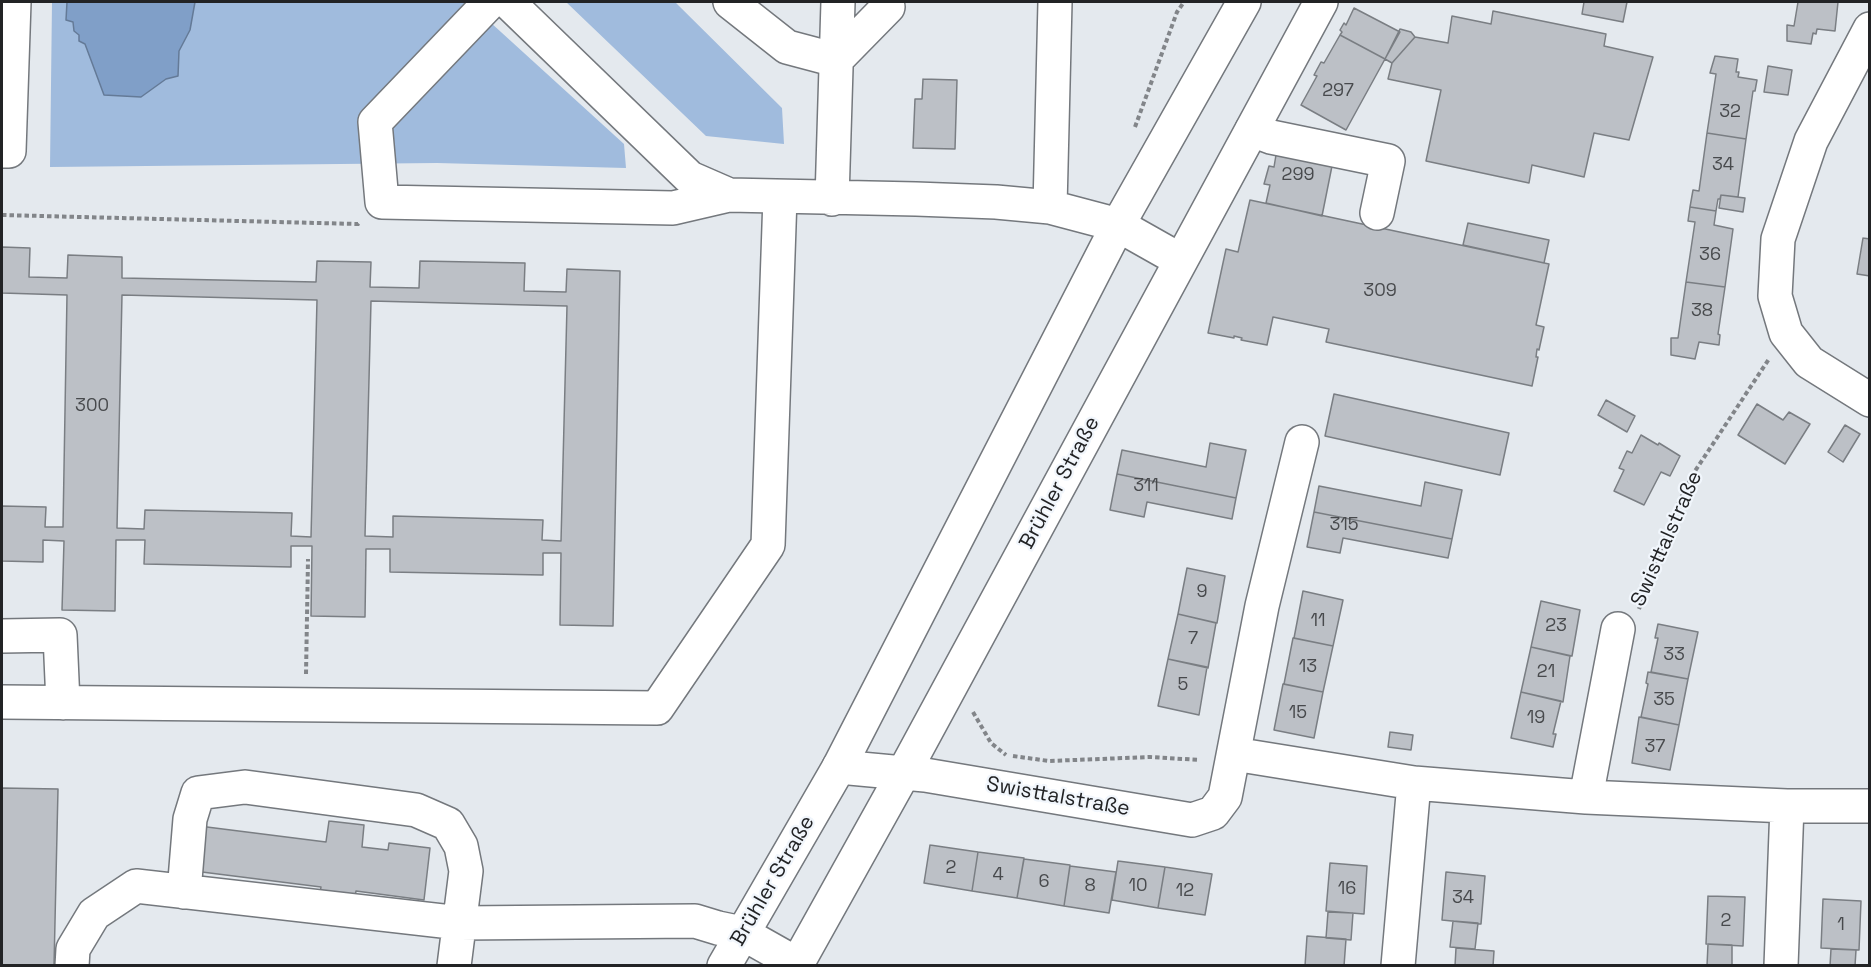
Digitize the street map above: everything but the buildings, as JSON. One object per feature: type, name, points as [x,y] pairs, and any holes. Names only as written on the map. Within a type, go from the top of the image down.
[{"type":"main road","points":[[2,151],[9,151],[14,2]]},
{"type":"main road","points":[[490,2],[375,122],[381,202],[672,208],[729,195],[985,202],[1050,207],[1118,225],[1180,260]]},
{"type":"main road","points":[[508,2],[690,178],[729,195]]},
{"type":"main road","points":[[730,2],[787,47],[836,60]]},
{"type":"main road","points":[[832,199],[838,2]]},
{"type":"main road","points":[[1050,207],[1054,2]]},
{"type":"main road","name":"Brühler Straße","points":[[724,966],[839,767],[1118,225],[1244,2]]},
{"type":"main road","name":"Brühler Straße","points":[[798,965],[1321,2]]},
{"type":"main road","points":[[836,60],[888,7]]},
{"type":"main road","points":[[1869,29],[1811,141],[1778,239],[1775,296],[1786,333],[1809,362],[1869,400]]},
{"type":"main road","points":[[1252,130],[1271,137],[1388,161],[1377,213]]},
{"type":"main road","points":[[2,702],[657,708],[768,545],[780,197]]},
{"type":"main road","name":"Swisttalstraße","points":[[839,767],[925,775],[1192,820],[1213,813],[1224,797],[1262,606],[1302,442]]},
{"type":"main road","name":"Swisttalstraße","points":[[1586,797],[1618,629]]},
{"type":"main road","points":[[2,636],[60,635],[63,702]]},
{"type":"main road","points":[[1233,758],[1414,783],[1586,797],[1787,806],[1869,806]]},
{"type":"main road","points":[[1398,966],[1414,783]]},
{"type":"main road","points":[[183,892],[190,819],[198,794],[245,787],[416,810],[448,824],[461,846],[466,871],[454,966]]},
{"type":"main road","points":[[1780,966],[1787,806]]},
{"type":"main road","points":[[72,966],[73,949],[94,914],[136,886],[460,923],[694,921],[742,933],[798,965]]},
{"type":"path","points":[[1134,132],[1177,12],[1184,2]]},
{"type":"path","points":[[2,215],[358,224],[381,202]]},
{"type":"path","name":"Swisttalstraße","points":[[1618,629],[1639,610],[1676,508],[1693,474],[1786,333]]},
{"type":"path","points":[[305,704],[308,559]]},
{"type":"path","points":[[972,710],[991,743],[1003,754],[1049,760],[1150,757],[1233,758]]},
{"type":"shaded area","points":[[52,2],[468,2],[624,144],[626,168],[437,163],[50,167]]},
{"type":"shaded area","points":[[67,2],[195,2],[190,30],[179,51],[178,76],[166,79],[141,97],[104,95],[85,44],[79,41],[79,35],[74,31],[73,22],[66,20]]},
{"type":"shaded area","points":[[566,2],[675,2],[782,108],[784,144],[706,136]]}]
